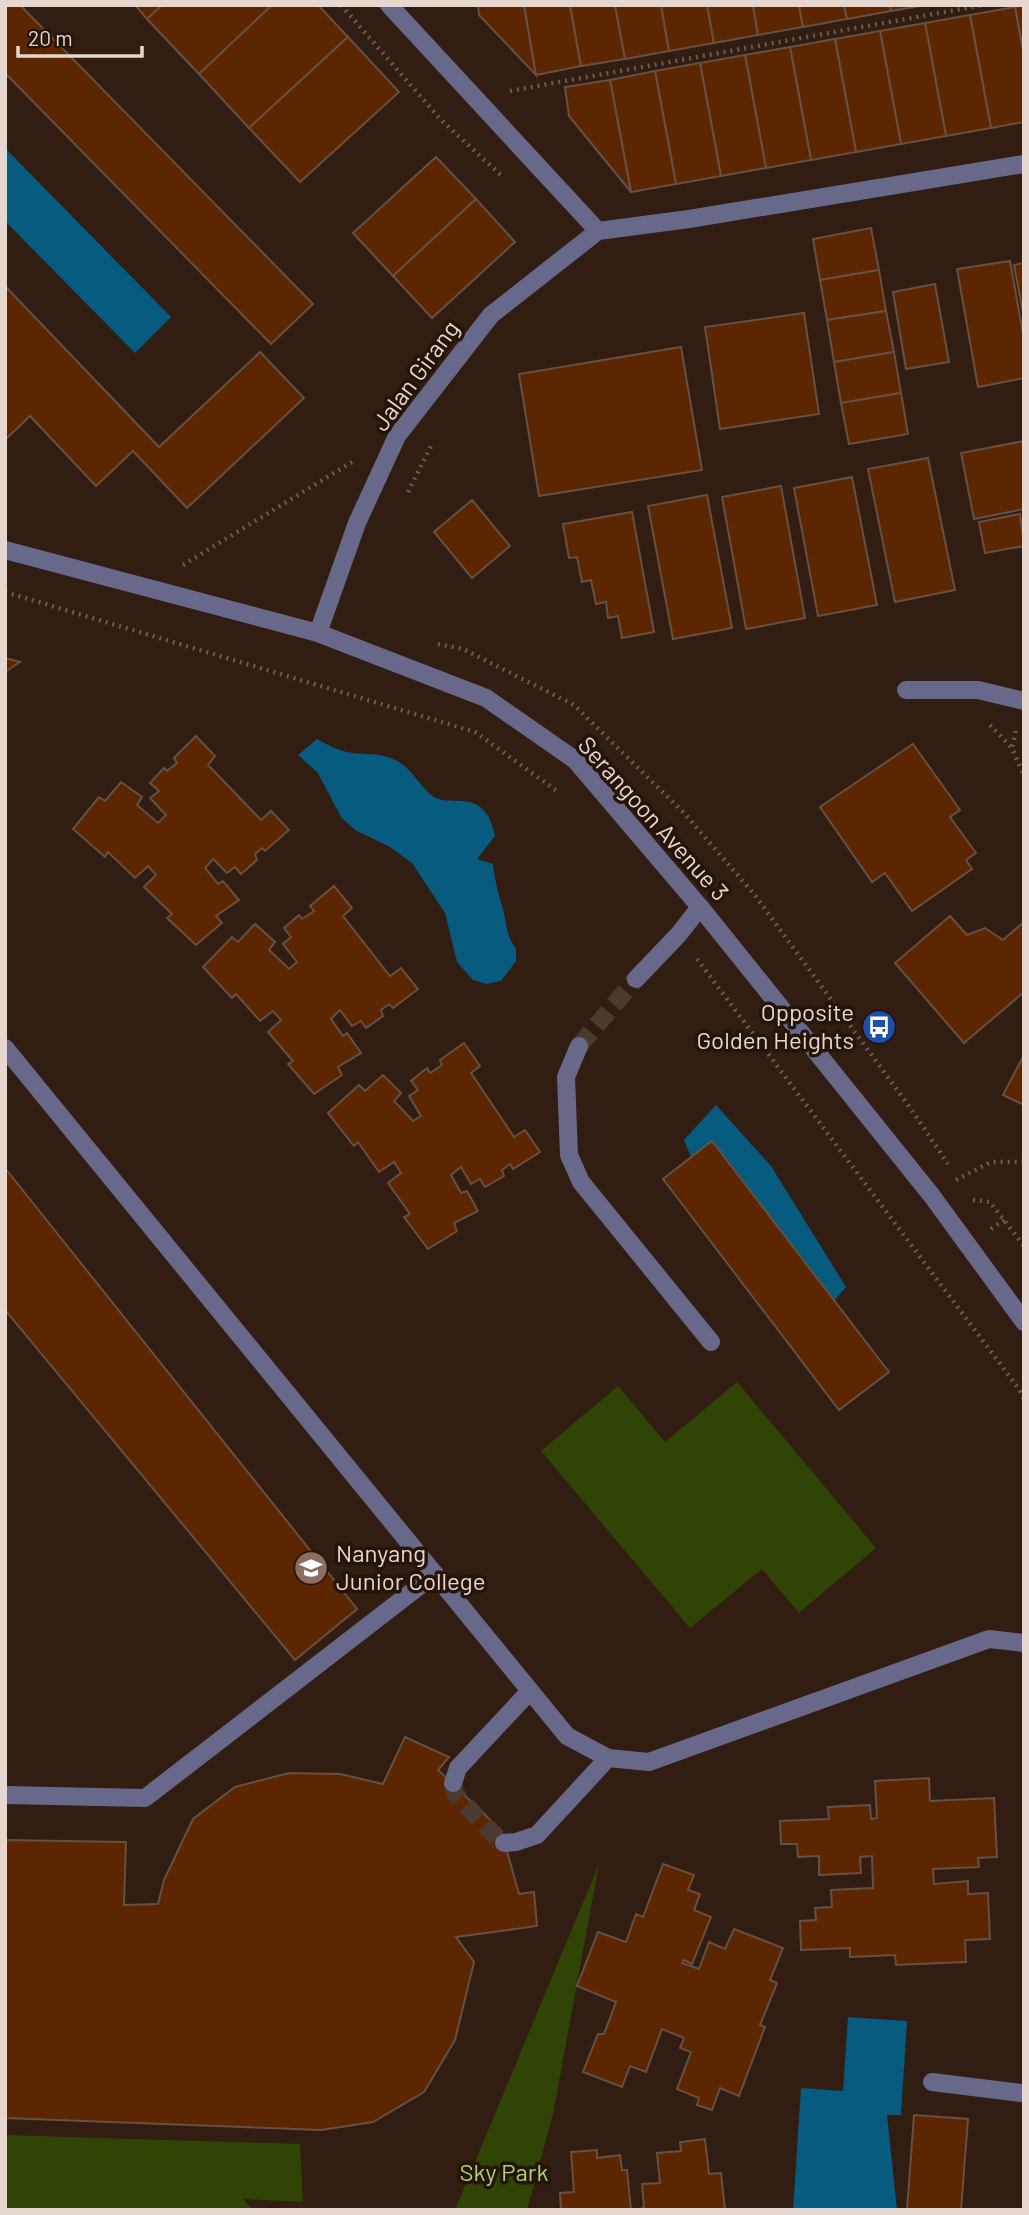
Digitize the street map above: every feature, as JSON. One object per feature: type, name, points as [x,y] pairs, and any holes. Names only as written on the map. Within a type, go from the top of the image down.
[{"type":"street","points":[[389,5],[598,231],[703,217],[1024,164]]},
{"type":"street","name":"Jalan Girang","points":[[318,633],[357,523],[397,436],[491,315],[598,231]]},
{"type":"street","name":"Serangoon Avenue 3","points":[[5,550],[318,633],[486,698],[575,760],[700,907],[932,1196],[1024,1322]]},
{"type":"street","points":[[906,690],[978,690],[1024,700]]},
{"type":"street","points":[[636,979],[679,934],[700,907]]},
{"type":"street","points":[[579,1046],[566,1077],[569,1155],[581,1182],[711,1342]]},
{"type":"street","points":[[5,1048],[567,1736],[608,1758],[649,1762],[989,1639],[1024,1643]]},
{"type":"street","points":[[5,1795],[145,1798],[435,1574]]},
{"type":"street","points":[[453,1783],[458,1768],[530,1691]]},
{"type":"street","points":[[504,1843],[537,1835],[608,1758]]},
{"type":"street","points":[[932,2082],[1021,2093]]},
{"type":"path","points":[[341,5],[441,120],[512,185]]},
{"type":"path","points":[[474,97],[983,5]]},
{"type":"path","points":[[403,502],[438,433]]},
{"type":"path","points":[[179,568],[357,458]]},
{"type":"path","points":[[5,592],[475,732],[556,789],[565,799]]},
{"type":"path","points":[[1024,700],[1012,748],[1024,776]]},
{"type":"path","points":[[679,934],[1024,1399]]},
{"type":"path","points":[[932,1196],[958,1178],[991,1162],[1024,1162]]},
{"type":"path","points":[[958,1178],[974,1202],[990,1202],[1024,1246]]},
{"type":"green space","points":[[737,1382],[876,1548],[799,1613],[762,1569],[690,1628],[541,1451],[618,1386],[665,1442]]},
{"type":"green space","name":"Sky Park","points":[[599,1864],[553,2114],[527,2210],[455,2210]]},
{"type":"green space","points":[[5,2135],[300,2144],[303,2202],[243,2199],[253,2210],[5,2210]]},
{"type":"water","points":[[5,148],[171,317],[135,353],[5,221]]},
{"type":"water","points":[[317,739],[343,751],[389,757],[407,768],[434,797],[468,802],[485,811],[495,836],[477,859],[493,864],[508,932],[516,949],[516,961],[501,981],[487,984],[473,980],[457,962],[445,913],[412,863],[390,847],[355,830],[341,817],[318,773],[298,755]]},
{"type":"water","points":[[716,1105],[771,1166],[846,1287],[834,1301],[691,1157],[684,1140]]},
{"type":"water","points":[[848,2017],[907,2021],[901,2115],[887,2115],[897,2210],[793,2210],[801,2088],[843,2091]]},
{"type":"building","points":[[5,5],[20,5],[313,304],[271,344],[5,73]]},
{"type":"building","points":[[135,5],[162,5],[147,19]]},
{"type":"building","points":[[162,5],[272,5],[199,74],[147,19]]},
{"type":"building","points":[[272,5],[318,5],[348,37],[249,128],[199,74]]},
{"type":"building","points":[[478,5],[524,5],[536,75],[479,15]]},
{"type":"building","points":[[524,5],[570,5],[581,66],[536,75]]},
{"type":"building","points":[[570,5],[615,5],[625,59],[581,66]]},
{"type":"building","points":[[615,5],[661,5],[669,51],[625,59]]},
{"type":"building","points":[[661,5],[707,5],[714,43],[669,51]]},
{"type":"building","points":[[707,5],[753,5],[758,35],[714,43]]},
{"type":"building","points":[[753,5],[799,5],[803,27],[758,35]]},
{"type":"building","points":[[799,5],[844,5],[847,19],[803,27]]},
{"type":"building","points":[[844,5],[890,5],[891,11],[847,19]]},
{"type":"building","points":[[890,5],[926,5],[891,11]]},
{"type":"building","points":[[1024,5],[1024,56],[1015,7]]},
{"type":"building","points":[[1015,7],[1024,56],[1024,122],[991,128],[970,15]]},
{"type":"building","points":[[970,15],[991,128],[946,136],[925,23]]},
{"type":"building","points":[[925,23],[946,136],[901,144],[880,31]]},
{"type":"building","points":[[880,31],[901,144],[856,152],[835,39]]},
{"type":"building","points":[[348,37],[399,92],[300,182],[249,128]]},
{"type":"building","points":[[835,39],[856,152],[811,160],[790,47]]},
{"type":"building","points":[[790,47],[811,160],[766,168],[745,55]]},
{"type":"building","points":[[745,55],[766,168],[721,176],[700,63]]},
{"type":"building","points":[[700,63],[721,176],[676,184],[655,71]]},
{"type":"building","points":[[655,71],[676,184],[631,192],[610,80]]},
{"type":"building","points":[[610,80],[631,192],[569,116],[565,87]]},
{"type":"building","points":[[436,157],[476,199],[393,276],[353,233]]},
{"type":"building","points":[[476,199],[515,242],[432,318],[393,276]]},
{"type":"building","points":[[871,228],[879,270],[820,280],[813,239]]},
{"type":"building","points":[[1010,261],[1024,339],[1024,378],[978,387],[957,269]]},
{"type":"building","points":[[1024,263],[1024,318],[1014,265]]},
{"type":"building","points":[[879,270],[886,311],[827,320],[820,280]]},
{"type":"building","points":[[935,284],[949,362],[906,369],[893,292]]},
{"type":"building","points":[[5,286],[159,447],[260,352],[304,398],[187,508],[133,451],[96,486],[30,416],[5,440]]},
{"type":"building","points":[[886,311],[894,352],[834,362],[827,320]]},
{"type":"building","points":[[804,313],[819,414],[720,429],[705,327]]},
{"type":"building","points":[[681,347],[702,470],[539,496],[519,374]]},
{"type":"building","points":[[894,352],[901,393],[841,403],[834,362]]},
{"type":"building","points":[[901,393],[908,434],[849,444],[841,403]]},
{"type":"building","points":[[1024,441],[1024,509],[974,519],[961,453]]},
{"type":"building","points":[[928,458],[955,590],[895,602],[868,469]]},
{"type":"building","points":[[852,477],[877,605],[818,616],[794,488]]},
{"type":"building","points":[[781,486],[805,618],[746,629],[722,497]]},
{"type":"building","points":[[707,495],[732,628],[673,639],[648,506]]},
{"type":"building","points":[[472,500],[510,546],[472,578],[434,532]]},
{"type":"building","points":[[632,512],[654,632],[622,638],[618,616],[608,618],[606,602],[596,604],[591,580],[582,582],[577,557],[569,558],[563,524]]},
{"type":"building","points":[[1020,514],[1024,546],[985,553],[979,522]]},
{"type":"building","points":[[5,658],[20,662],[5,672]]},
{"type":"building","points":[[196,736],[215,756],[208,765],[261,820],[271,811],[289,830],[265,851],[262,848],[255,854],[257,860],[241,874],[235,867],[227,873],[213,859],[205,868],[218,884],[223,881],[239,900],[216,916],[222,923],[196,945],[167,918],[172,914],[144,887],[156,875],[148,866],[135,878],[108,852],[105,857],[73,829],[99,797],[105,801],[121,782],[142,797],[137,805],[158,823],[166,815],[150,798],[159,791],[150,783],[164,768],[167,771],[177,763],[174,758]]},
{"type":"building","points":[[913,744],[960,810],[950,817],[976,853],[966,860],[972,869],[912,911],[885,873],[872,882],[820,807]]},
{"type":"building","points":[[334,886],[352,908],[343,916],[390,976],[401,968],[418,989],[393,1008],[389,1004],[381,1010],[383,1016],[366,1028],[361,1021],[352,1026],[340,1010],[331,1019],[343,1036],[347,1033],[361,1053],[338,1067],[342,1075],[314,1094],[288,1064],[293,1061],[268,1032],[281,1020],[273,1011],[260,1021],[236,994],[232,998],[203,967],[232,937],[238,942],[255,924],[275,942],[269,950],[289,969],[297,962],[283,944],[291,937],[284,928],[299,915],[302,919],[314,911],[310,906]]},
{"type":"building","points":[[950,916],[967,935],[985,928],[1003,940],[1024,922],[1024,992],[964,1043],[895,963]]},
{"type":"building","points":[[464,1043],[480,1066],[471,1073],[514,1137],[525,1130],[540,1152],[513,1169],[510,1164],[502,1170],[504,1176],[485,1187],[480,1179],[471,1184],[461,1167],[451,1175],[461,1193],[467,1191],[478,1211],[454,1223],[457,1231],[428,1249],[404,1217],[410,1214],[388,1183],[401,1173],[394,1162],[379,1172],[358,1142],[354,1146],[328,1113],[359,1085],[365,1091],[383,1075],[401,1093],[394,1101],[413,1121],[421,1116],[409,1096],[418,1090],[411,1081],[427,1068],[430,1073],[442,1065],[440,1060]]},
{"type":"building","points":[[1024,1055],[1024,1105],[1003,1095]]},
{"type":"building","points":[[712,1141],[889,1372],[839,1410],[663,1179]]},
{"type":"building","points":[[5,1168],[357,1609],[295,1660],[5,1310]]},
{"type":"building","points":[[405,1737],[449,1757],[438,1770],[501,1830],[519,1894],[534,1892],[537,1926],[456,1937],[474,1962],[455,2040],[424,2092],[373,2122],[321,2130],[5,2118],[5,1840],[126,1842],[124,1905],[158,1904],[164,1880],[193,1819],[235,1787],[289,1773],[340,1774],[383,1784]]},
{"type":"building","points":[[929,1778],[930,1801],[994,1798],[997,1857],[978,1858],[979,1867],[933,1869],[934,1884],[968,1881],[968,1894],[988,1893],[990,1939],[965,1940],[966,1962],[896,1965],[895,1955],[850,1957],[850,1948],[801,1950],[800,1921],[816,1920],[815,1908],[832,1907],[831,1890],[873,1888],[872,1856],[860,1857],[861,1873],[819,1875],[819,1856],[798,1857],[797,1844],[781,1844],[780,1821],[829,1819],[828,1807],[870,1805],[871,1819],[877,1818],[875,1781]]},
{"type":"building","points":[[663,1864],[694,1875],[688,1890],[700,1894],[694,1910],[711,1917],[692,1964],[684,1960],[682,1963],[699,1969],[709,1942],[725,1949],[734,1929],[783,1948],[770,1980],[777,1983],[760,2025],[765,2027],[739,2096],[720,2088],[712,2110],[697,2105],[699,2098],[677,2089],[691,2052],[680,2048],[684,2038],[662,2029],[646,2072],[630,2066],[622,2087],[583,2072],[598,2034],[604,2034],[616,2002],[577,1986],[598,1932],[626,1942],[636,1914],[643,1917]]},
{"type":"building","points":[[914,2115],[968,2119],[961,2210],[907,2210]]},
{"type":"building","points":[[705,2139],[709,2174],[721,2173],[725,2210],[635,2210],[644,2208],[642,2184],[660,2183],[657,2153],[681,2151],[680,2142]]},
{"type":"building","points":[[597,2150],[597,2158],[620,2155],[622,2170],[627,2170],[631,2210],[561,2210],[560,2193],[574,2192],[571,2152]]},
{"type":"tunnel","points":[[579,1046],[636,979]]},
{"type":"tunnel","points":[[453,1783],[455,1794],[504,1843]]},
{"type":"place","name":"Opposite Golden Heights","points":[[879,1027]]},
{"type":"place","name":"Nanyang Junior College","points":[[311,1568]]}]
